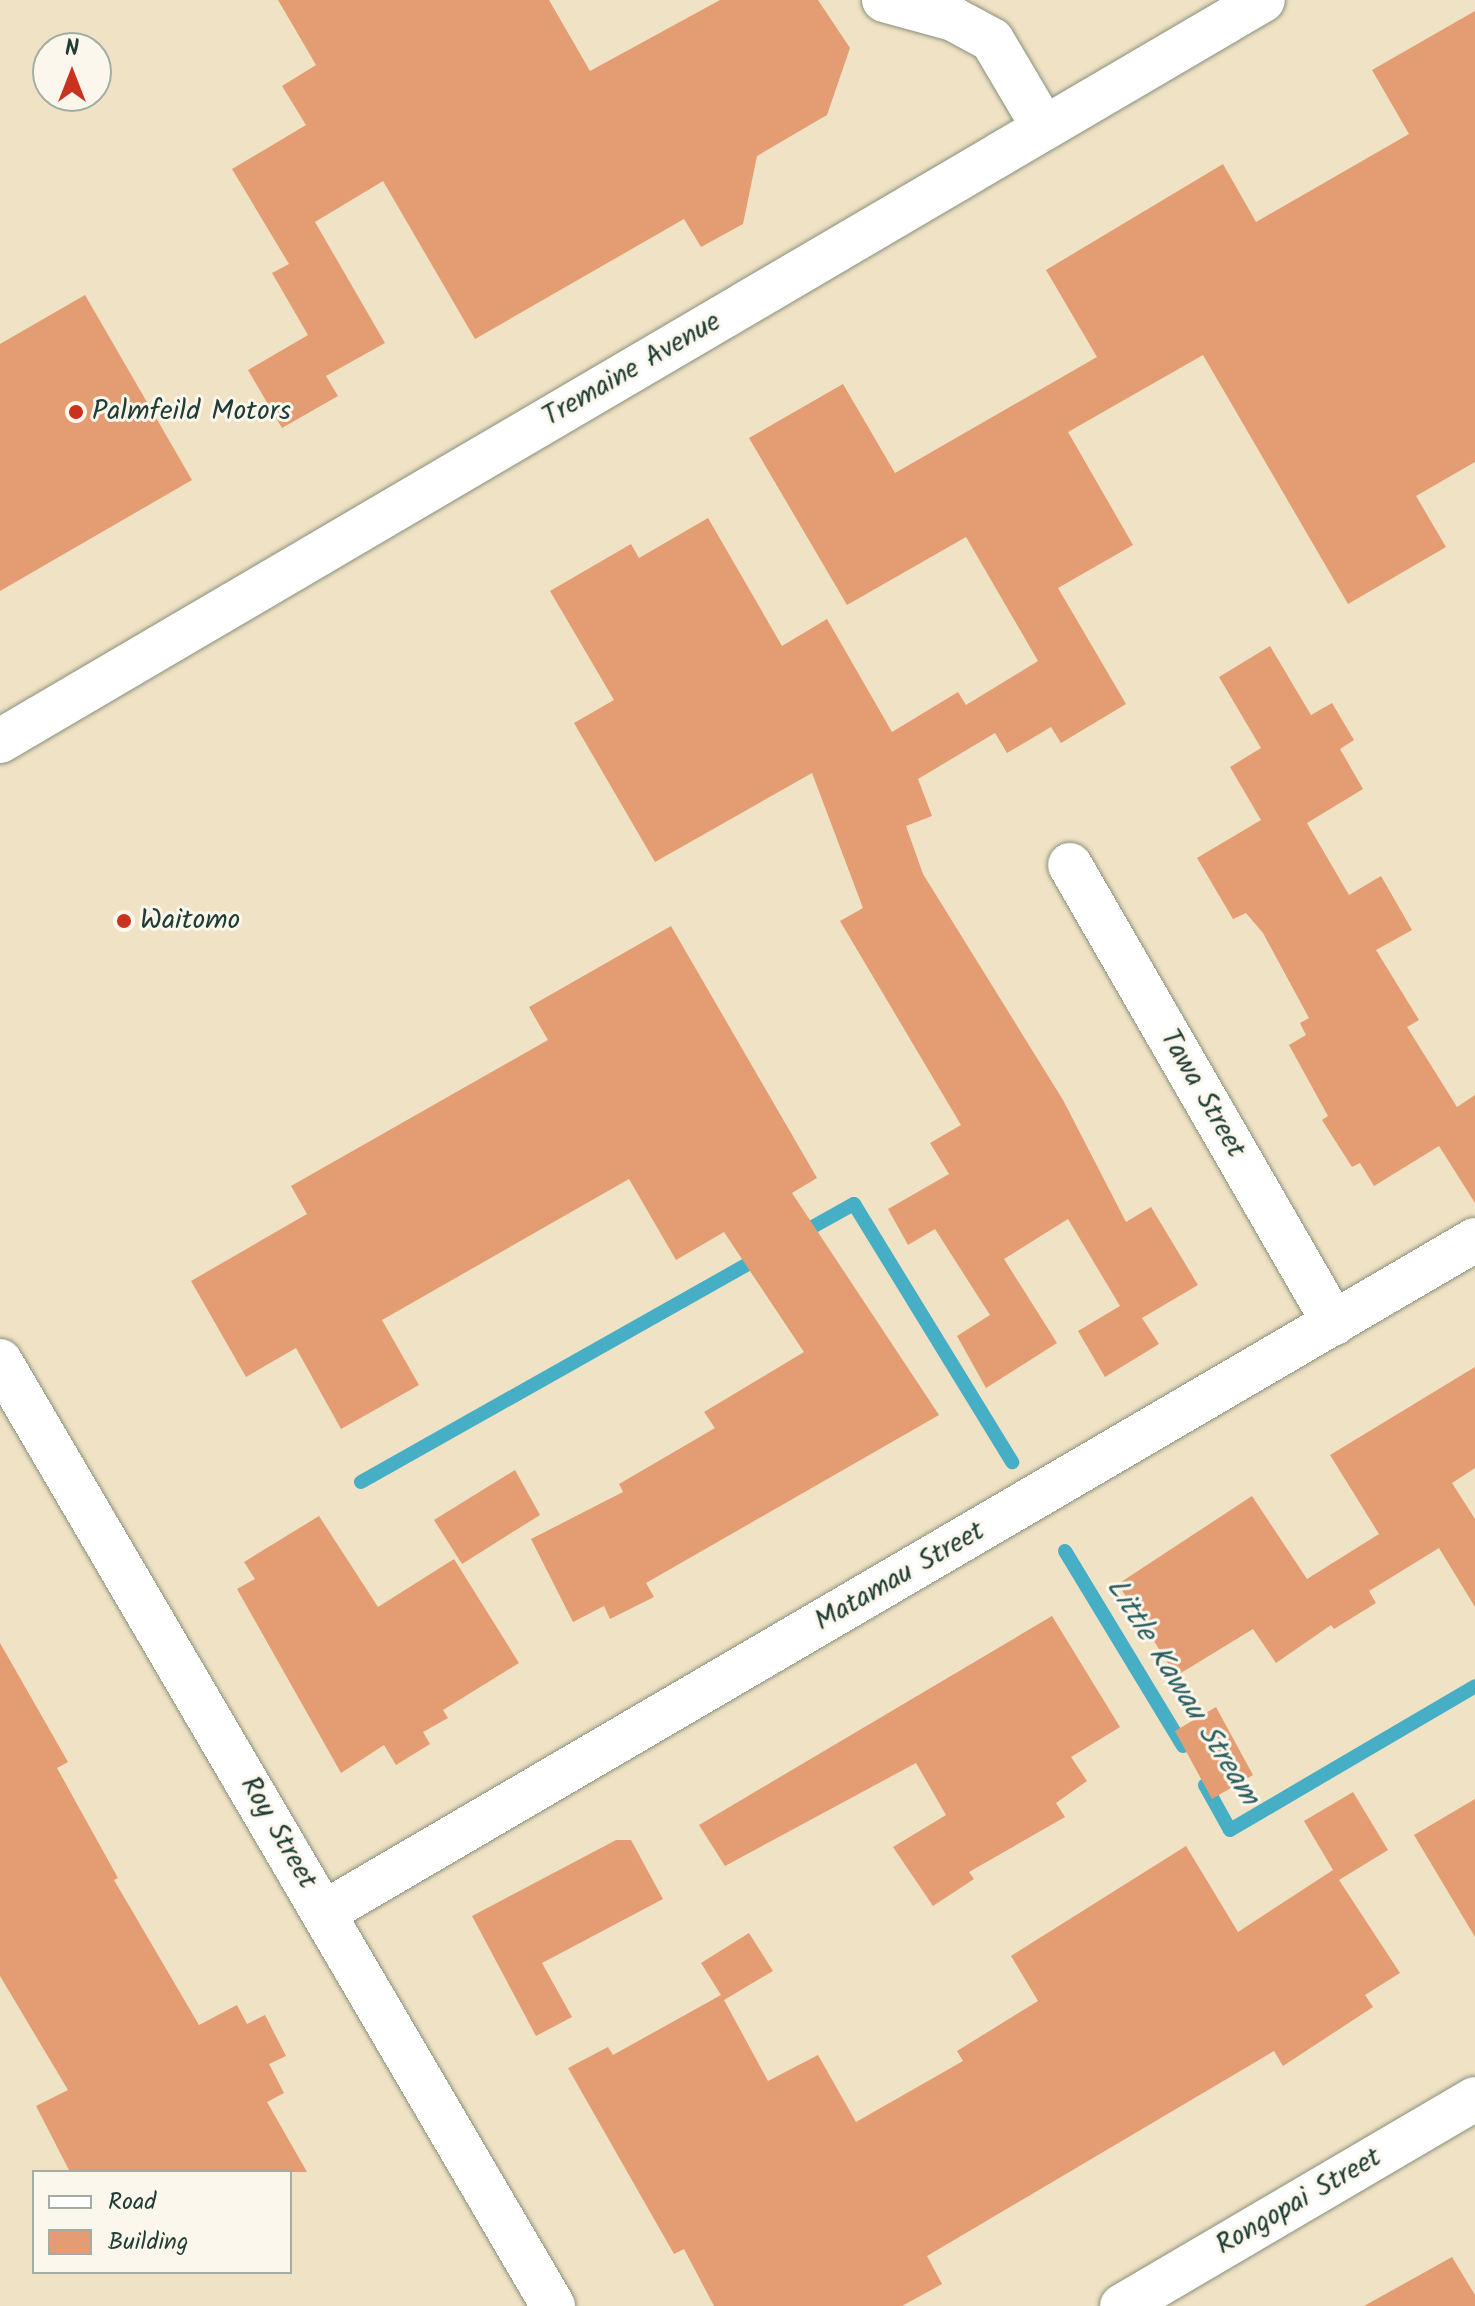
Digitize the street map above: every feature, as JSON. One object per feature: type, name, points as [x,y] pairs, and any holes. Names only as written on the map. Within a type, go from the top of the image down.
[{"type":"street","points":[[884,0],[953,19],[992,40],[1044,128]]},
{"type":"street","name":"Tremaine Avenue","points":[[0,741],[1263,0]]},
{"type":"street","name":"Tawa Street","points":[[1070,865],[1334,1323]]},
{"type":"street","name":"Matamau Street","points":[[325,1912],[1475,1240]]},
{"type":"street","name":"Roy Street","points":[[0,1361],[553,2306]]},
{"type":"street","name":"Rongopai Street","points":[[1122,2306],[1475,2099]]},
{"type":"building","points":[[278,0],[549,0],[590,71],[720,0],[818,0],[850,48],[827,115],[757,156],[743,224],[701,247],[684,219],[475,339],[383,181],[315,222],[385,343],[326,376],[338,396],[282,428],[248,370],[308,335],[272,273],[289,264],[232,169],[306,125],[282,86],[316,65]]},
{"type":"building","points":[[1475,11],[1475,462],[1416,496],[1446,547],[1348,604],[1203,355],[1068,432],[1133,545],[1058,588],[1126,704],[1061,743],[1051,727],[1007,753],[995,733],[918,779],[932,816],[906,826],[923,874],[1063,1100],[1126,1222],[1151,1207],[1198,1285],[1142,1318],[1159,1344],[1105,1377],[1078,1331],[1120,1306],[1068,1219],[1004,1259],[1057,1343],[986,1388],[957,1336],[990,1315],[935,1229],[908,1245],[888,1209],[949,1174],[930,1143],[961,1125],[840,921],[863,908],[812,773],[655,862],[574,723],[614,700],[550,591],[631,544],[639,558],[708,518],[782,646],[827,619],[892,732],[958,692],[966,705],[1038,661],[966,537],[847,605],[749,438],[843,384],[895,473],[1097,357],[1046,270],[1223,164],[1256,222],[1409,134],[1372,70]]},
{"type":"building","name":"Palmfeild Motors","points":[[85,295],[192,480],[0,591],[0,344]]},
{"type":"building","points":[[1270,646],[1311,715],[1332,703],[1354,740],[1340,749],[1363,789],[1307,823],[1349,895],[1381,876],[1412,930],[1376,950],[1419,1020],[1407,1027],[1457,1107],[1475,1095],[1475,1203],[1439,1146],[1374,1186],[1360,1163],[1352,1167],[1322,1120],[1328,1116],[1289,1045],[1306,1035],[1300,1023],[1309,1018],[1263,933],[1246,913],[1233,919],[1197,858],[1261,820],[1230,767],[1261,748],[1219,677]]},
{"type":"building","points":[[671,926],[817,1178],[792,1193],[939,1415],[646,1583],[654,1597],[610,1619],[604,1606],[573,1622],[531,1539],[623,1492],[619,1484],[715,1428],[704,1412],[804,1352],[724,1232],[676,1260],[629,1179],[382,1320],[419,1385],[341,1429],[296,1348],[246,1377],[191,1281],[307,1214],[291,1186],[548,1040],[529,1007]]},
{"type":"building","points":[[1475,1367],[1475,1468],[1452,1483],[1475,1519],[1475,1607],[1439,1548],[1369,1591],[1376,1603],[1334,1629],[1331,1625],[1276,1663],[1253,1629],[1176,1676],[1118,1584],[1252,1496],[1307,1579],[1379,1534],[1330,1455]]},
{"type":"building","points":[[515,1470],[540,1515],[462,1564],[434,1520]]},
{"type":"building","points":[[319,1516],[378,1607],[454,1559],[519,1663],[443,1710],[448,1718],[423,1732],[430,1744],[396,1765],[384,1745],[341,1773],[237,1589],[255,1579],[244,1562]]},
{"type":"building","points":[[1052,1616],[1120,1727],[1071,1757],[1087,1781],[1056,1803],[1065,1817],[969,1872],[974,1879],[933,1906],[893,1847],[946,1815],[916,1763],[725,1866],[699,1825]]},
{"type":"building","points":[[0,1643],[68,1762],[57,1768],[118,1878],[114,1880],[199,2025],[237,2005],[247,2024],[265,2015],[286,2056],[269,2064],[284,2093],[267,2102],[307,2172],[69,2170],[36,2106],[68,2090],[0,1976]]},
{"type":"building","points":[[1216,1707],[1253,1775],[1212,1799],[1175,1731]]},
{"type":"building","points":[[1353,1792],[1388,1850],[1339,1880],[1400,1973],[1365,1995],[1373,2007],[1283,2066],[1274,2051],[927,2256],[942,2284],[902,2306],[714,2306],[684,2249],[674,2254],[568,2068],[608,2047],[613,2055],[721,1995],[701,1963],[749,1933],[773,1971],[724,2000],[768,2081],[818,2055],[856,2122],[963,2061],[957,2051],[1038,2001],[1011,1956],[1186,1846],[1238,1932],[1333,1870],[1304,1821]]},
{"type":"building","points":[[1475,1799],[1475,1937],[1414,1835]]},
{"type":"building","points":[[616,1840],[631,1840],[663,1899],[542,1963],[572,2017],[536,2036],[472,1916]]},
{"type":"building","points":[[1452,2257],[1475,2295],[1475,2306],[1364,2306]]},
{"type":"waterway","points":[[798,1235],[854,1204],[1012,1462]]},
{"type":"waterway","points":[[361,1482],[762,1256]]},
{"type":"waterway","name":"Little Kawau Stream","points":[[1065,1551],[1183,1746]]},
{"type":"waterway","name":"Little Kawau Stream","points":[[1205,1785],[1230,1830],[1475,1686]]},
{"type":"place","name":"Palmfeild Motors","points":[[76,412]]},
{"type":"place","name":"Waitomo","points":[[124,921]]}]
